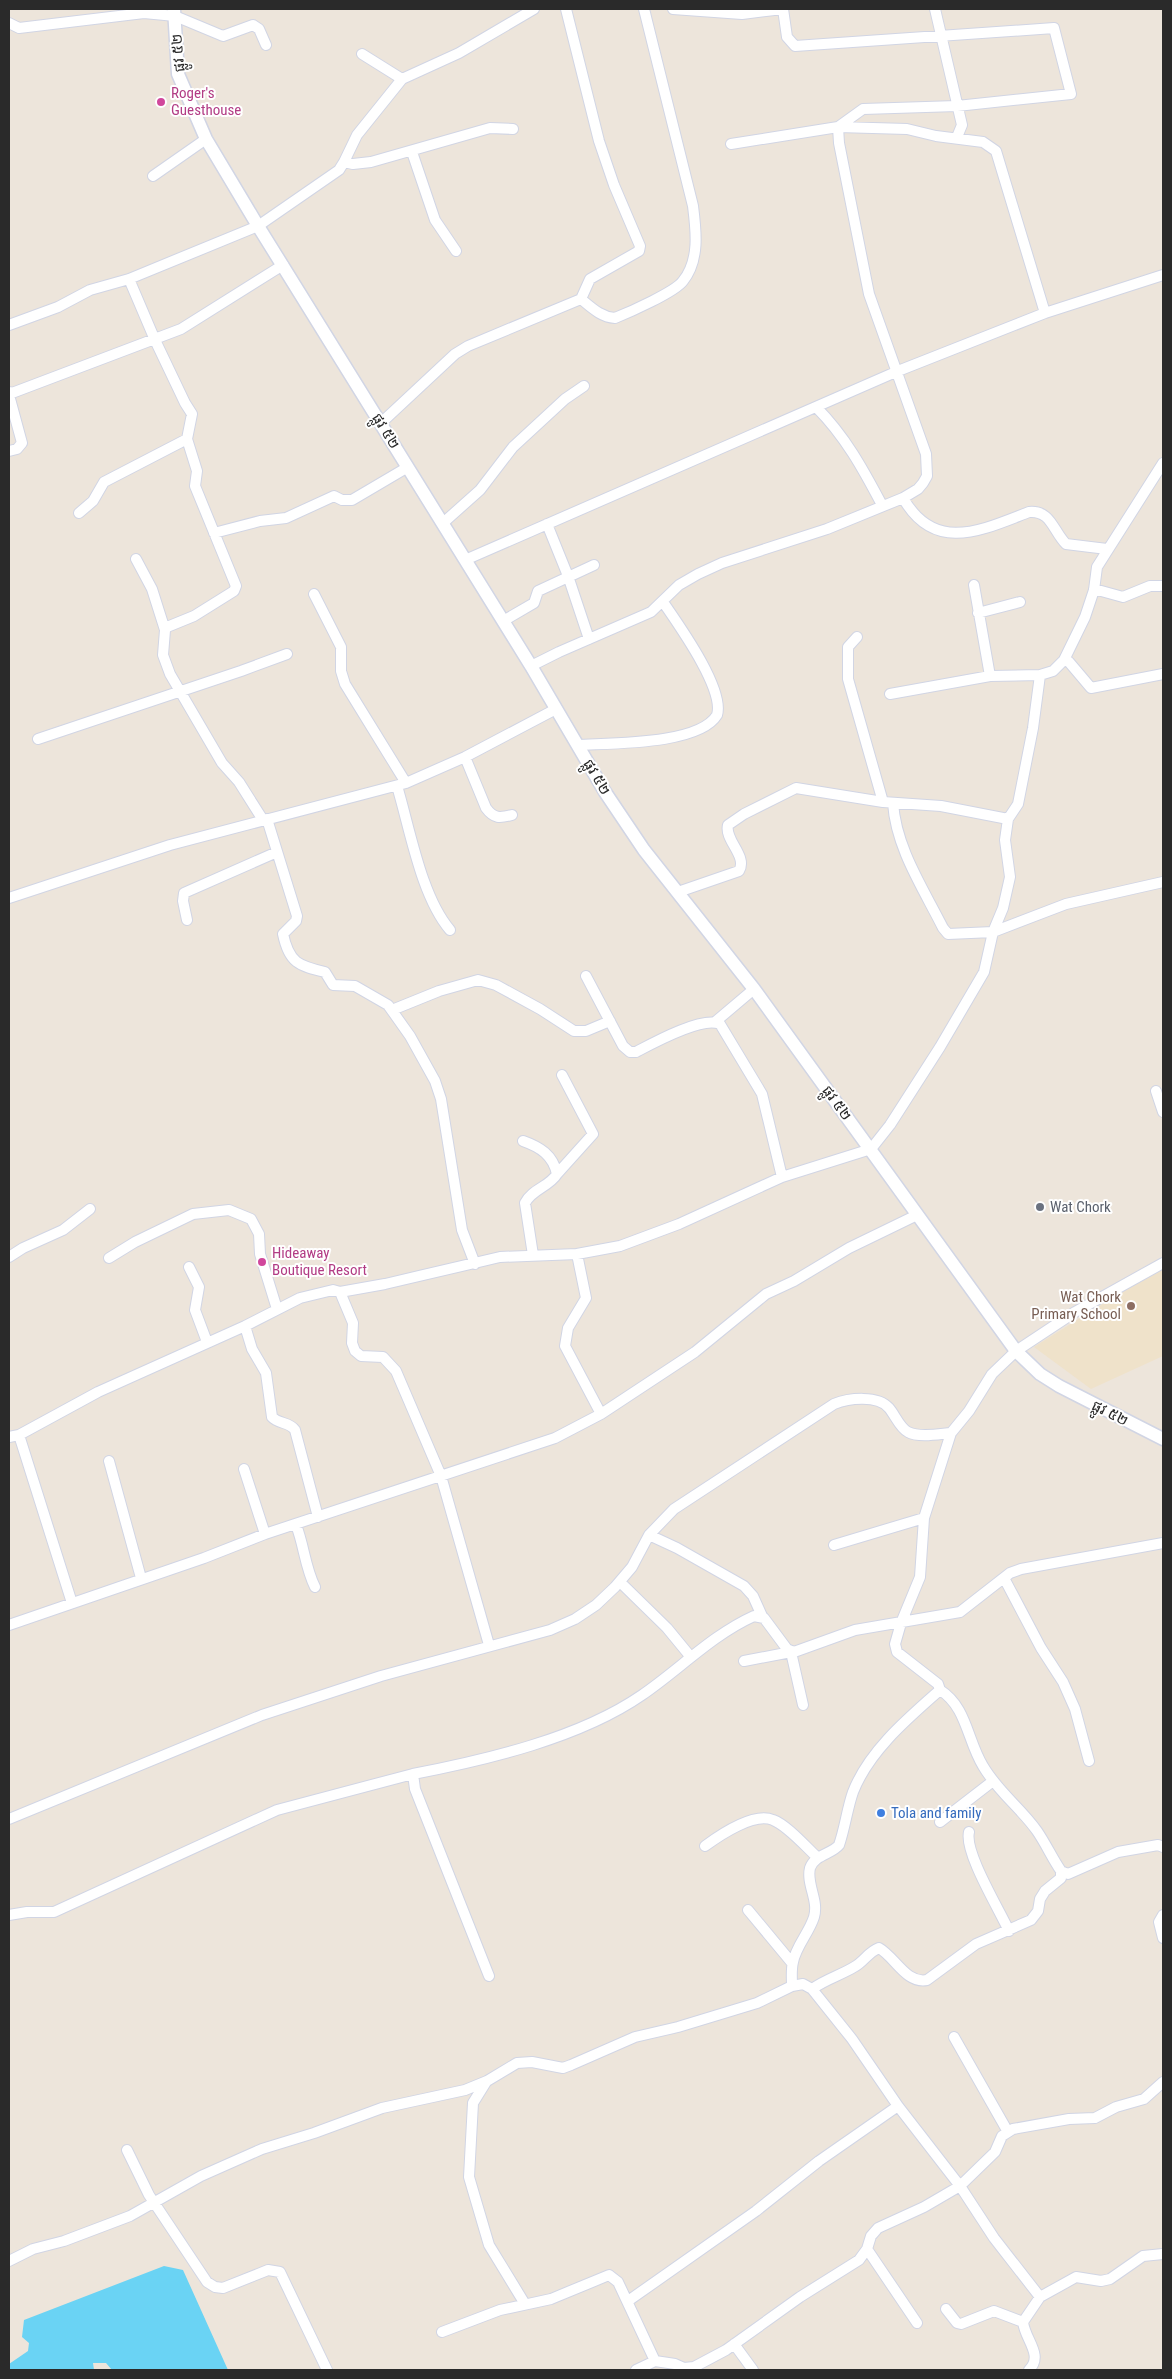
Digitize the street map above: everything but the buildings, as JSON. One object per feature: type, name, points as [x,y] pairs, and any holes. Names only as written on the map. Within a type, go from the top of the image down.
[{"type":"street","points":[[9,325],[58,307],[90,290],[129,280],[258,226],[339,170],[357,135],[402,80],[459,53],[534,9]]},
{"type":"street","points":[[381,423],[456,354],[468,346],[581,299],[590,279],[639,251],[640,246],[614,185],[599,141],[566,9]]},
{"type":"street","points":[[581,299],[606,318],[615,318],[682,283],[693,259],[696,237],[693,206],[644,9]]},
{"type":"street","points":[[673,9],[708,13],[783,9],[787,37],[794,46],[1054,28],[1071,94],[957,106],[864,109],[838,127]]},
{"type":"street","points":[[936,9],[940,37],[962,125],[957,137]]},
{"type":"street","points":[[9,23],[19,28],[144,13],[174,12],[223,36],[253,25],[259,29],[266,45]]},
{"type":"street","name":"ផ្លូវ ៥២","points":[[174,12],[178,74],[206,139],[531,666],[605,792],[644,850],[754,989],[1016,1351],[1040,1374],[1059,1386],[1163,1440]]},
{"type":"street","points":[[362,54],[402,80]]},
{"type":"street","points":[[531,666],[651,612],[679,585],[722,563],[827,529],[903,498],[918,489],[927,476],[928,464],[917,425],[869,294],[839,143],[838,127]]},
{"type":"street","points":[[731,144],[838,127],[907,129],[936,136],[957,137],[983,142],[996,151],[1045,313]]},
{"type":"street","points":[[344,162],[354,164],[412,152],[490,128],[512,129]]},
{"type":"street","points":[[153,176],[206,139]]},
{"type":"street","points":[[412,152],[435,220],[456,251]]},
{"type":"street","points":[[9,451],[17,449],[22,444],[9,393],[181,329],[283,265]]},
{"type":"street","points":[[465,560],[898,371],[1045,313],[1163,274]]},
{"type":"street","points":[[129,280],[185,403],[191,410],[192,418],[187,439],[197,471],[194,486],[236,586],[234,591],[194,616],[170,625],[165,630]]},
{"type":"street","points":[[443,523],[480,490],[513,447],[566,399],[584,386]]},
{"type":"street","points":[[816,407],[836,427],[852,450],[882,505]]},
{"type":"street","points":[[79,513],[93,501],[104,482],[187,439]]},
{"type":"street","points":[[890,694],[990,676],[1040,675],[1053,671],[1064,660],[1085,617],[1094,589],[1097,567],[1107,548],[1163,463]]},
{"type":"street","points":[[214,534],[260,521],[286,518],[334,496],[342,500],[352,500],[408,467]]},
{"type":"street","points":[[903,498],[912,514],[919,520],[933,527],[956,534],[977,532],[1029,512],[1037,511],[1045,515],[1066,544],[1107,548]]},
{"type":"street","points":[[547,524],[568,576],[589,639]]},
{"type":"street","points":[[136,560],[152,589],[165,630],[162,655],[170,674],[222,763],[239,782],[265,820],[297,916],[296,921],[283,934],[293,961],[300,966],[325,972],[333,984],[354,986],[382,1001],[392,1010],[410,1036],[438,1090],[462,1230],[475,1264]]},
{"type":"street","points":[[503,622],[534,602],[538,591],[594,565]]},
{"type":"street","points":[[974,585],[990,676]]},
{"type":"street","points":[[1094,589],[1123,597],[1150,586],[1163,586]]},
{"type":"street","points":[[314,594],[341,647],[341,671],[345,684],[401,784],[416,860],[439,915],[450,930]]},
{"type":"street","points":[[578,745],[671,739],[709,724],[717,716],[717,704],[704,667],[663,602]]},
{"type":"street","points":[[978,613],[1020,602]]},
{"type":"street","points":[[857,637],[848,647],[848,678],[905,852],[946,932],[951,935],[993,932],[1066,904],[1163,882]]},
{"type":"street","points":[[38,739],[287,654]]},
{"type":"street","points":[[1064,660],[1069,662],[1091,688],[1163,674]]},
{"type":"street","points":[[72,1603],[14,1436],[98,1392],[313,1294],[333,1290],[340,1292],[500,1257],[577,1254],[620,1246],[679,1224],[782,1177],[871,1149],[890,1126],[940,1047],[984,972],[993,932],[1003,908],[1010,877],[1005,840],[1008,819],[1018,804],[1034,728],[1040,675]]},
{"type":"street","points":[[9,898],[170,845],[401,784],[465,757],[556,709]]},
{"type":"street","points":[[465,757],[490,814],[496,818],[512,815]]},
{"type":"street","points":[[678,892],[738,871],[740,860],[728,833],[728,825],[744,814],[789,791],[802,788],[888,803],[941,806],[1008,819]]},
{"type":"street","points":[[186,920],[183,901],[184,893],[277,852]]},
{"type":"street","points":[[586,976],[626,1050],[636,1052],[668,1036],[715,1022],[754,989]]},
{"type":"street","points":[[392,1010],[439,991],[478,980],[496,985],[540,1009],[574,1031],[586,1031],[610,1021]]},
{"type":"street","points":[[715,1022],[724,1029],[729,1042],[762,1094],[782,1177]]},
{"type":"street","points":[[533,1255],[525,1203],[528,1197],[548,1184],[593,1134],[562,1075]]},
{"type":"street","points":[[1156,1091],[1163,1112]]},
{"type":"street","points":[[523,1140],[543,1150],[550,1157],[557,1174]]},
{"type":"street","points":[[9,1257],[23,1248],[63,1230],[90,1208]]},
{"type":"street","points":[[109,1258],[136,1242],[193,1214],[229,1210],[251,1219],[259,1234],[260,1254],[277,1309]]},
{"type":"street","points":[[9,1625],[141,1578],[204,1558],[265,1534],[555,1438],[600,1414],[695,1352],[766,1294],[794,1281],[842,1252],[917,1215]]},
{"type":"street","points":[[577,1254],[586,1298],[568,1328],[565,1346],[600,1414]]},
{"type":"street","points":[[812,1988],[828,1978],[854,1968],[874,1950],[879,1948],[909,1976],[920,1981],[927,1980],[976,1944],[1031,1920],[1038,1911],[1040,1899],[1045,1891],[1061,1878],[1061,1871],[1037,1831],[1002,1794],[993,1781],[978,1756],[960,1711],[948,1696],[940,1690],[938,1684],[895,1649],[901,1622],[920,1577],[924,1518],[951,1433],[969,1411],[992,1374],[1016,1351],[1075,1312],[1163,1263]]},
{"type":"street","points":[[189,1268],[199,1287],[195,1310],[207,1342]]},
{"type":"street","points":[[340,1292],[353,1323],[352,1343],[355,1351],[361,1356],[383,1356],[396,1371],[441,1476],[488,1645]]},
{"type":"street","points":[[245,1326],[252,1349],[266,1373],[272,1417],[294,1430],[318,1517]]},
{"type":"street","points":[[9,1819],[262,1715],[381,1676],[488,1645],[516,1641],[550,1630],[575,1619],[596,1605],[620,1582],[632,1567],[649,1535],[674,1509],[823,1410],[839,1402],[878,1401],[888,1407],[907,1432],[912,1434],[951,1433]]},
{"type":"street","points":[[109,1460],[141,1578]]},
{"type":"street","points":[[244,1469],[265,1534]]},
{"type":"street","points":[[834,1545],[924,1518]]},
{"type":"street","points":[[296,1525],[302,1540],[308,1573],[315,1587]]},
{"type":"street","points":[[649,1535],[677,1548],[744,1586],[753,1596],[762,1616],[791,1652],[803,1705]]},
{"type":"street","points":[[744,1661],[791,1652],[855,1630],[960,1612],[1015,1571],[1042,1564],[1163,1543]]},
{"type":"street","points":[[1004,1578],[1075,1709],[1089,1761]]},
{"type":"street","points":[[620,1582],[667,1628],[690,1656]]},
{"type":"street","points":[[9,1915],[27,1912],[54,1912],[277,1810],[413,1774],[492,1758],[584,1727],[642,1695],[690,1656],[751,1617],[762,1616]]},
{"type":"street","points":[[792,1986],[792,1963],[814,1917],[815,1900],[810,1880],[810,1868],[818,1858],[835,1850],[840,1844],[853,1792],[871,1760],[893,1734],[940,1690]]},
{"type":"street","points":[[413,1774],[415,1789],[489,1976]]},
{"type":"street","points":[[940,1822],[993,1781]]},
{"type":"street","points":[[705,1846],[729,1830],[764,1818],[778,1823],[818,1858]]},
{"type":"street","points":[[969,1832],[968,1840],[975,1865],[1009,1931]]},
{"type":"street","points":[[1061,1871],[1068,1874],[1124,1851],[1158,1845],[1163,1847]]},
{"type":"street","points":[[748,1910],[792,1963]]},
{"type":"street","points":[[1163,1915],[1159,1922],[1163,1938]]},
{"type":"street","points":[[9,2262],[33,2249],[64,2241],[130,2216],[201,2176],[262,2149],[314,2133],[382,2108],[465,2090],[487,2081],[517,2064],[532,2062],[563,2068],[635,2037],[678,2027],[757,2003],[792,1986],[803,1984],[812,1988],[852,2039],[898,2106],[960,2186],[994,2238],[1040,2297]]},
{"type":"street","points":[[954,2037],[1008,2132]]},
{"type":"street","points":[[487,2081],[473,2103],[469,2177],[489,2245],[525,2304]]},
{"type":"street","points":[[636,2370],[655,2361],[675,2364],[684,2368],[704,2364],[800,2297],[859,2260],[867,2249],[871,2236],[878,2228],[924,2207],[960,2186],[995,2152],[1002,2136],[1008,2132],[1026,2125],[1047,2125],[1069,2119],[1095,2118],[1116,2107],[1144,2099],[1163,2082]]},
{"type":"street","points":[[628,2302],[756,2211],[819,2161],[898,2106]]},
{"type":"street","points":[[127,2150],[154,2201],[207,2282],[215,2287],[222,2288],[268,2270],[280,2272],[328,2370]]},
{"type":"street","points":[[867,2249],[917,2323]]},
{"type":"street","points":[[1029,2370],[1035,2364],[1036,2357],[1023,2322],[1040,2297],[1076,2277],[1101,2281],[1110,2279],[1143,2256],[1163,2254]]},
{"type":"street","points":[[442,2332],[481,2316],[551,2299],[609,2275],[618,2282],[655,2361]]},
{"type":"street","points":[[946,2309],[957,2323],[961,2324],[994,2311],[1023,2322]]},
{"type":"street","points":[[734,2344],[753,2370]]},
{"type":"shaded area","name":"Wat Chork Primary School","points":[[1163,1266],[1163,1356],[1091,1389],[1034,1347]]},
{"type":"water","points":[[164,2266],[183,2270],[228,2370],[112,2370],[106,2363],[93,2363],[94,2370],[9,2370],[9,2364],[28,2351],[29,2343],[22,2337],[24,2320]]},
{"type":"place","name":"Roger's Guesthouse","points":[[161,102]]},
{"type":"place","name":"Wat Chork","points":[[1040,1207]]},
{"type":"place","name":"Hideaway Boutique Resort","points":[[262,1262]]},
{"type":"place","name":"Wat Chork Primary School","points":[[1131,1306]]},
{"type":"place","name":"Tola and family","points":[[881,1813]]}]
